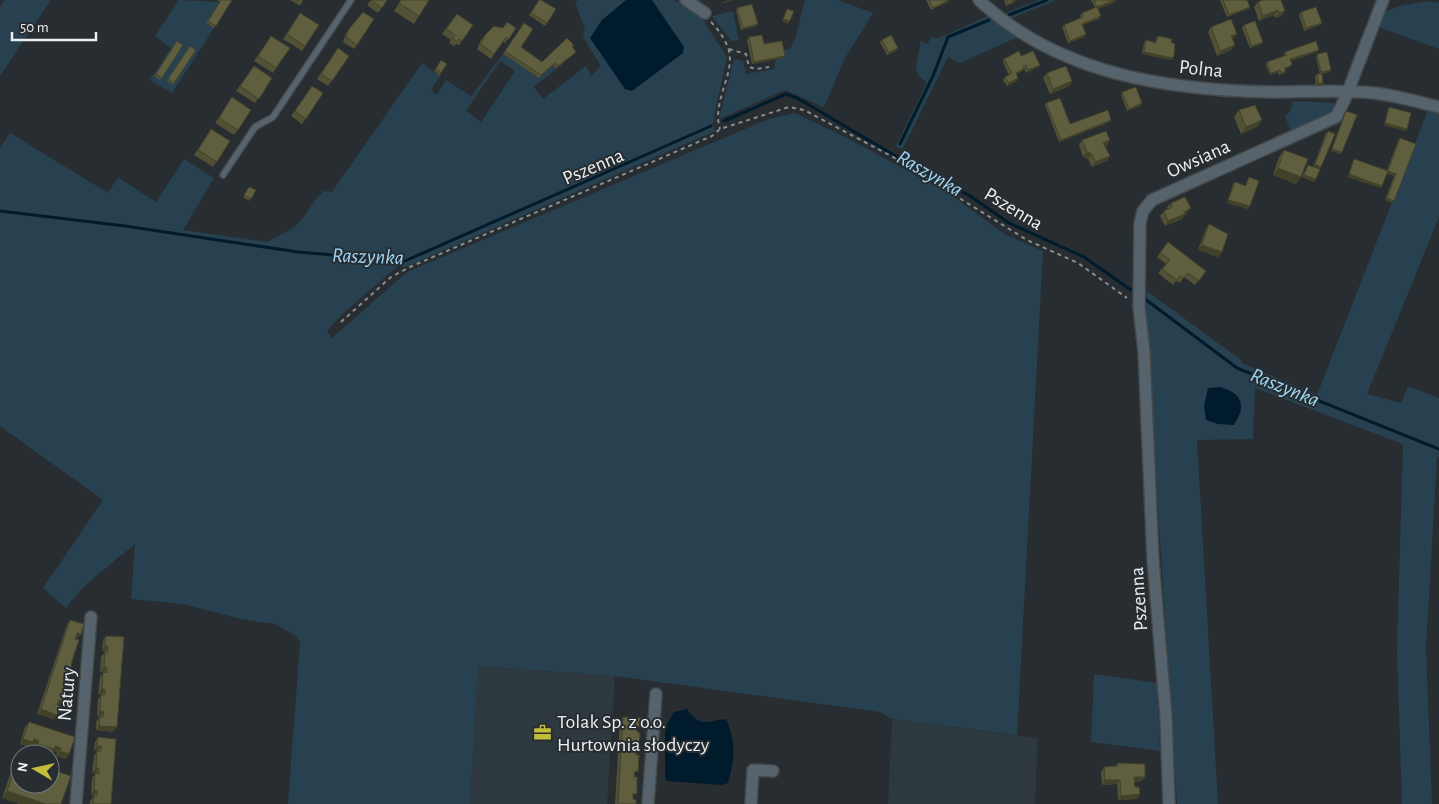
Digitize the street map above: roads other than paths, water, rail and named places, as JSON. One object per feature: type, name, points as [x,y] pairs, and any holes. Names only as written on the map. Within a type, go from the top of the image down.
[{"type":"street","points":[[686,0],[705,13]]},
{"type":"street","name":"Polna","points":[[979,0],[1002,21],[1040,45],[1082,64],[1133,78],[1231,90],[1372,93],[1439,107]]},
{"type":"street","name":"Owsiana","points":[[1139,307],[1138,236],[1143,211],[1148,204],[1156,198],[1220,168],[1330,121],[1338,114],[1348,92],[1383,0]]},
{"type":"street","name":"Pszenna","points":[[1139,307],[1144,352],[1153,560],[1166,717],[1170,804]]},
{"type":"street","name":"Natury","points":[[76,804],[91,617]]},
{"type":"street","points":[[648,804],[656,694]]},
{"type":"street","points":[[751,804],[753,770],[773,771]]},
{"type":"lane","points":[[223,175],[254,127],[273,118],[351,0]]},
{"type":"waterway","points":[[1009,15],[1047,0]]},
{"type":"waterway","points":[[900,144],[933,76],[948,37],[989,20]]},
{"type":"waterway","name":"Raszynka","points":[[724,121],[786,94],[797,98],[894,155],[970,196],[1009,223],[1084,257],[1131,290]]},
{"type":"waterway","name":"Raszynka","points":[[0,211],[125,226],[298,252],[405,261],[711,126]]},
{"type":"waterway","name":"Raszynka","points":[[1145,299],[1237,368],[1439,449]]},
{"type":"place","name":"Tolak Sp. z o.o. Hurtownia słodyczy","points":[[543,733]]}]
